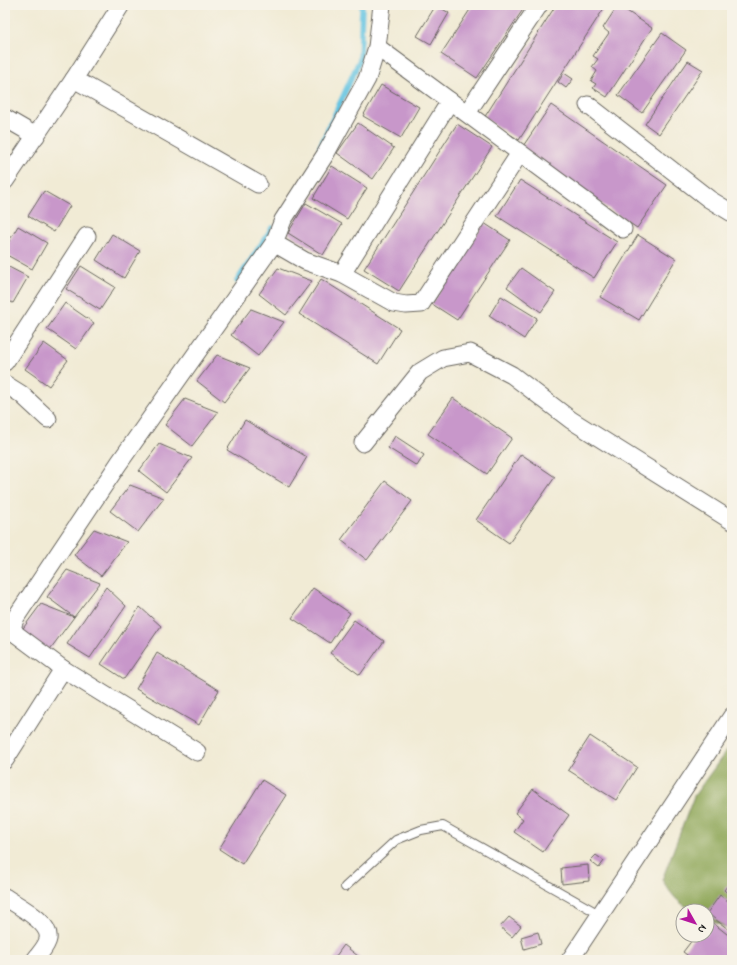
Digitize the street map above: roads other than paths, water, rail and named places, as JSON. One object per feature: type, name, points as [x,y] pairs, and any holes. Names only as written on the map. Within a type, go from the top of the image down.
[{"type":"street","points":[[5,181],[74,79],[121,5]]},
{"type":"street","points":[[197,752],[63,669],[16,634],[12,627],[16,617],[119,463],[274,243],[283,220],[325,155],[367,79],[378,47],[382,5]]},
{"type":"street","points":[[466,114],[539,5]]},
{"type":"street","points":[[378,47],[466,114],[623,229]]},
{"type":"street","points":[[74,79],[258,184]]},
{"type":"street","points":[[342,274],[450,101]]},
{"type":"street","points":[[588,105],[709,199],[732,213]]},
{"type":"street","points":[[5,118],[36,136]]},
{"type":"street","points":[[274,243],[305,261],[342,274],[394,303],[406,305],[421,304],[520,153]]},
{"type":"street","points":[[5,362],[87,236]]},
{"type":"street","points":[[363,443],[420,372],[443,358],[470,353],[512,375],[572,420],[732,521]]},
{"type":"street","points":[[5,384],[21,394],[48,419]]},
{"type":"street","points":[[5,760],[63,669]]},
{"type":"street","points":[[570,960],[599,914],[732,716]]},
{"type":"street","points":[[5,897],[44,924],[48,931],[48,940],[35,960]]},
{"type":"lane","points":[[345,887],[396,840],[421,830],[444,826],[599,914]]},
{"type":"waterway","points":[[320,147],[360,59],[362,5]]},
{"type":"waterway","points":[[237,281],[272,228]]}]
